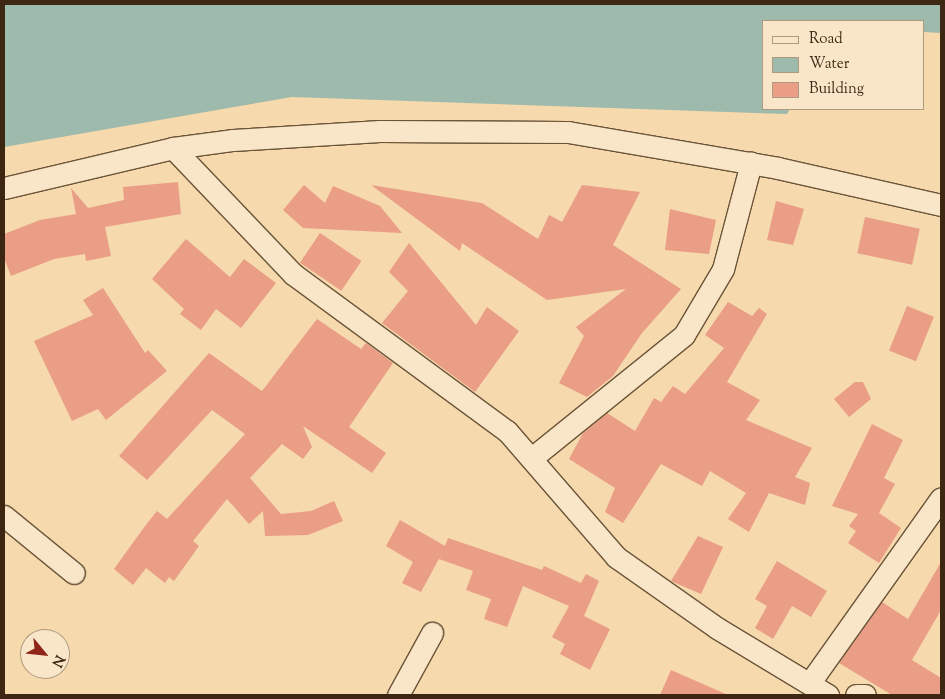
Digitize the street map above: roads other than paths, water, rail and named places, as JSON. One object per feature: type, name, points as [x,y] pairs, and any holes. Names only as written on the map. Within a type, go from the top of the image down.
[{"type":"street","points":[[4,188],[173,148],[380,131],[568,132],[751,164],[941,205]]},
{"type":"street","points":[[173,148],[292,274],[507,431],[533,457],[579,518],[616,557],[717,628],[811,681],[828,695]]},
{"type":"street","points":[[533,457],[684,335],[722,269],[751,164]]},
{"type":"street","points":[[811,681],[941,498]]},
{"type":"street","points":[[4,516],[74,573]]},
{"type":"street","points":[[398,695],[432,632]]},
{"type":"street","points":[[856,695],[865,695]]},
{"type":"water","points":[[4,4],[941,4],[941,33],[925,32],[925,20],[762,20],[762,110],[789,110],[787,114],[292,97],[4,147]]}]
